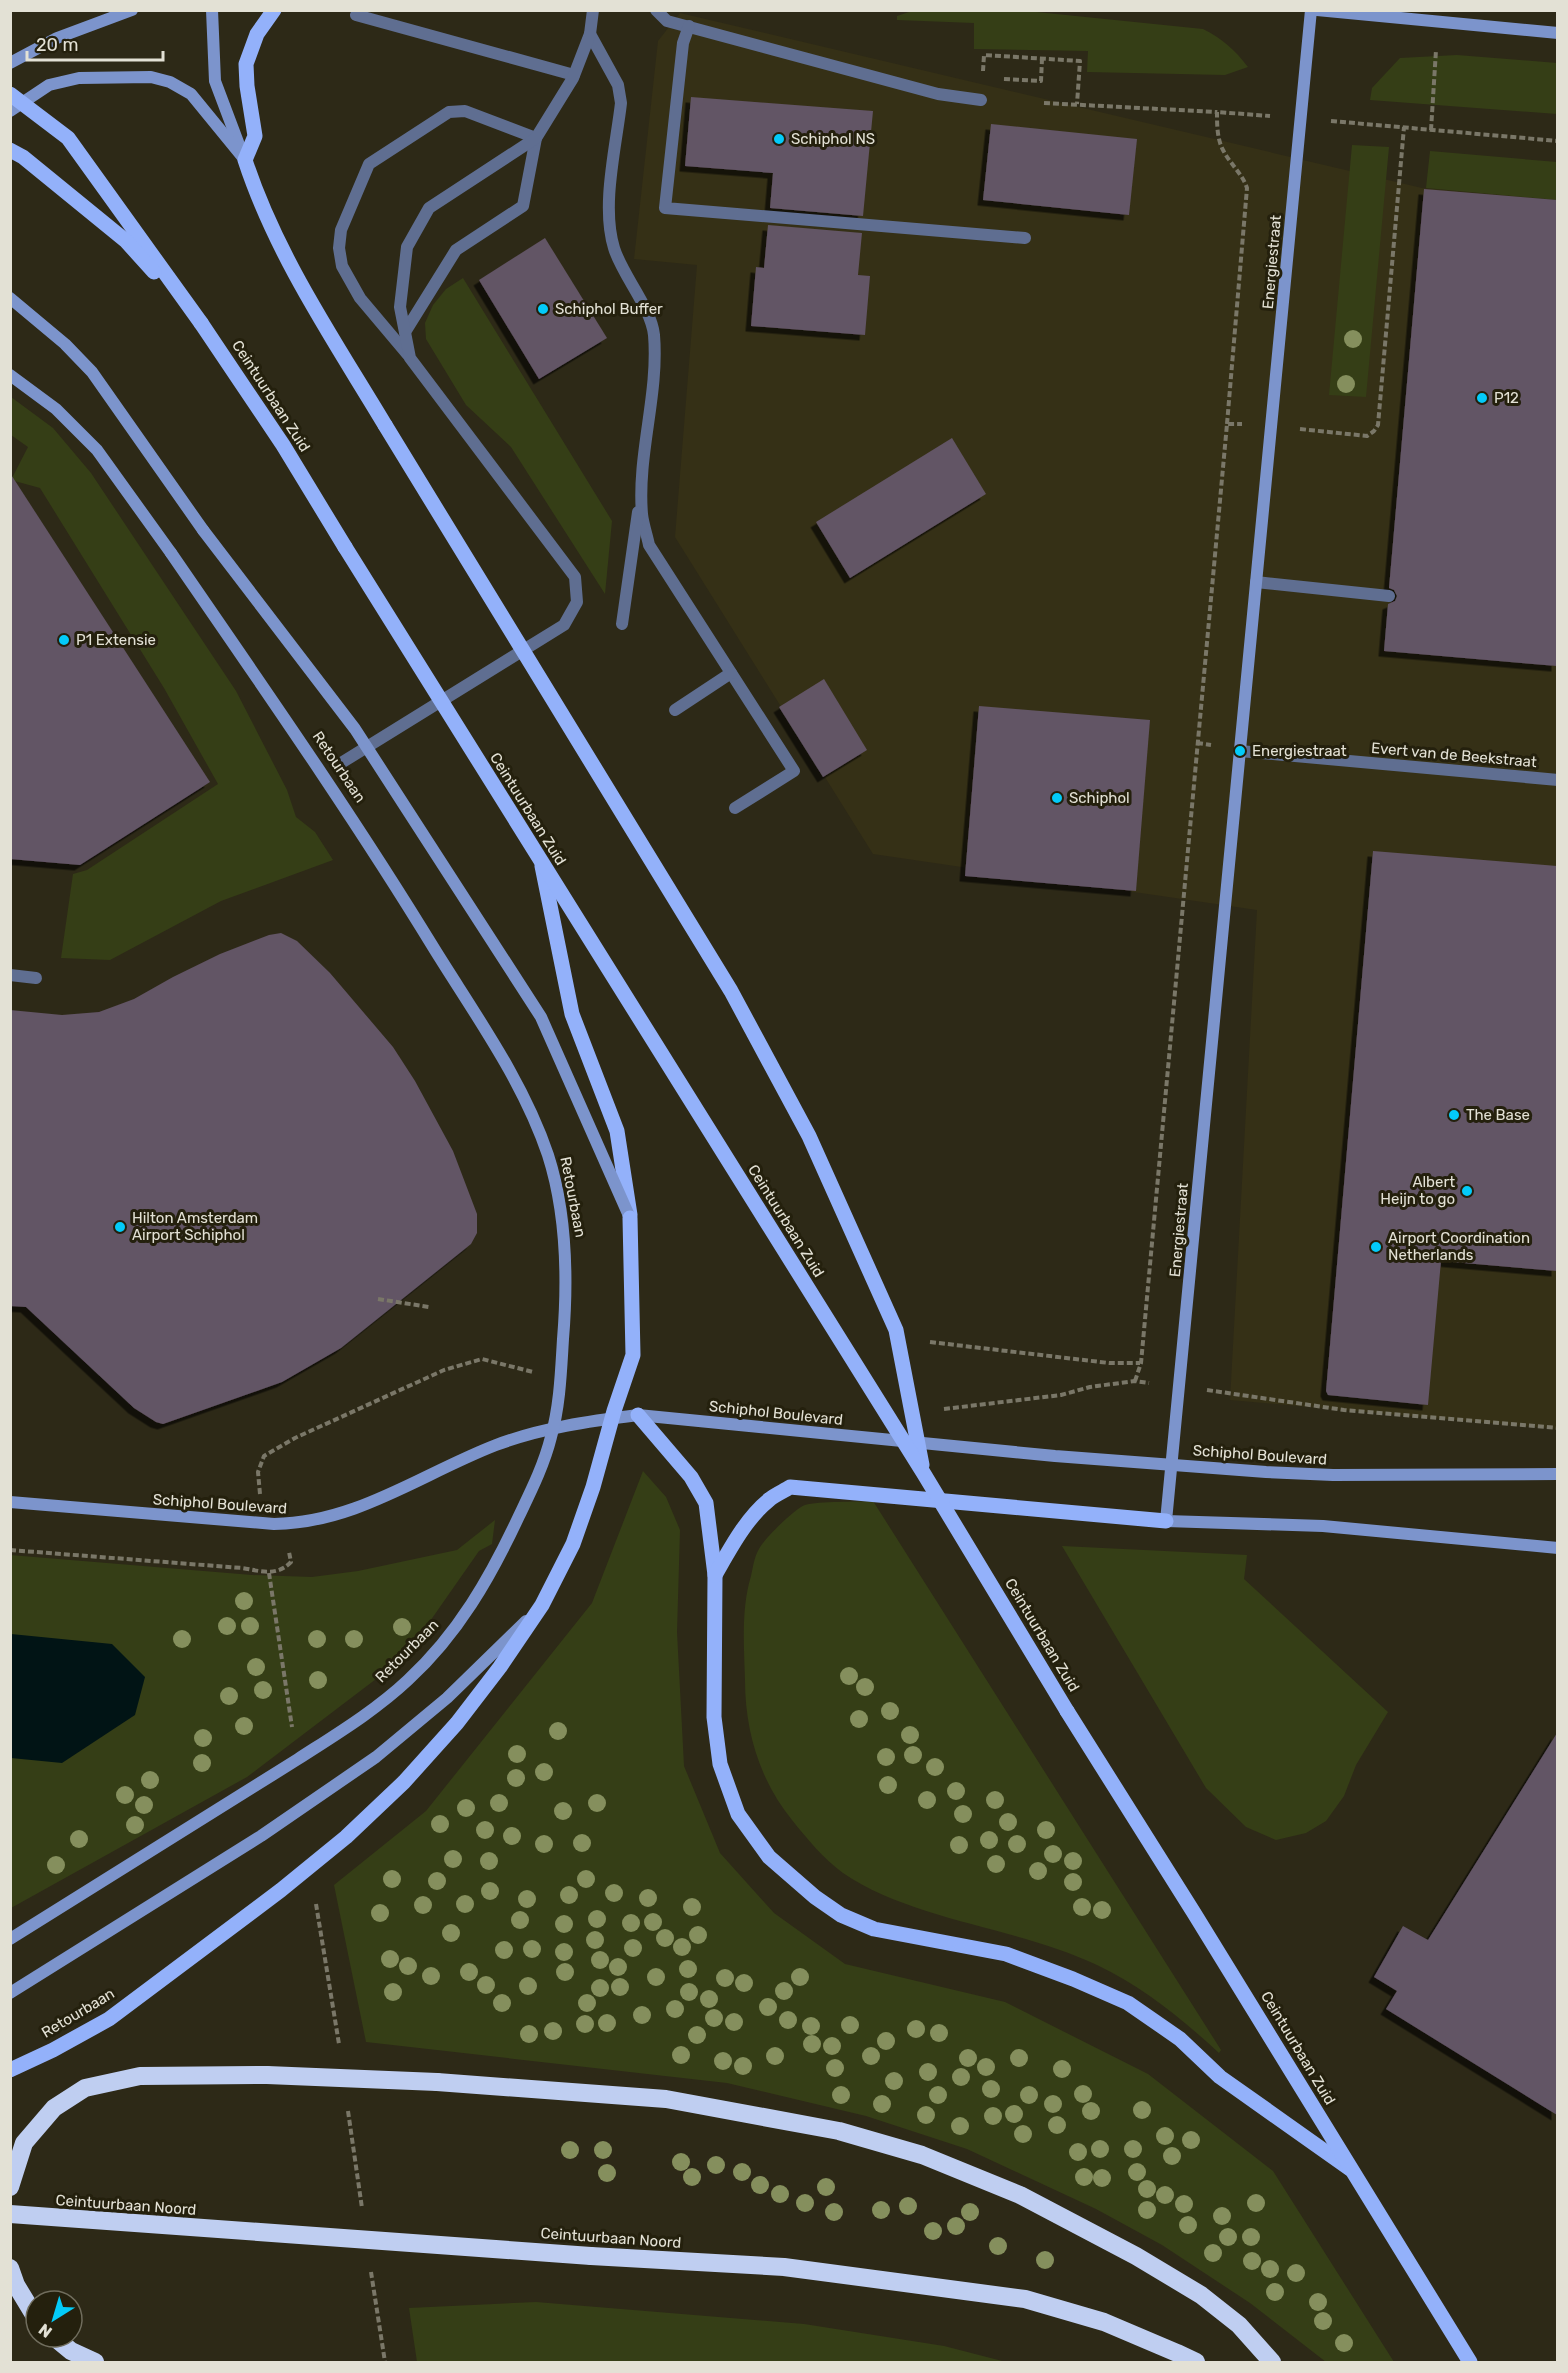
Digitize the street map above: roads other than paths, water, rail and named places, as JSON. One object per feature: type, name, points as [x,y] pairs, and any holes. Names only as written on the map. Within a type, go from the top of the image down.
[{"type":"highway","points":[[10,2187],[17,2144],[54,2108],[85,2088],[140,2076],[267,2076],[437,2082],[666,2099],[839,2131],[922,2155],[1020,2195],[1136,2256],[1201,2295],[1239,2325],[1272,2362]]},
{"type":"highway","name":"Ceintuurbaan Noord","points":[[10,2214],[591,2256],[784,2267],[1025,2299],[1104,2322],[1196,2362]]},
{"type":"highway","points":[[10,2268],[24,2298]]},
{"type":"highway","points":[[69,2349],[95,2362]]},
{"type":"main road","points":[[274,10],[257,34],[246,64],[255,136],[245,160],[256,193],[278,242],[386,425],[731,991],[809,1136],[896,1330],[924,1474]]},
{"type":"main road","points":[[10,94],[68,138],[201,323]]},
{"type":"main road","name":"Ceintuurbaan Zuid","points":[[10,150],[23,157],[126,241],[201,323],[289,455],[542,866],[924,1474],[1067,1711],[1470,2362]]},
{"type":"main road","name":"Retourbaan","points":[[10,2070],[53,2050],[109,2019],[280,1890],[346,1837],[404,1782],[457,1723],[500,1667],[542,1605],[573,1544],[633,1355],[630,1218],[617,1131],[572,1014],[542,866]]},
{"type":"main road","points":[[638,1414],[691,1477],[706,1503],[715,1575],[714,1717],[720,1764],[738,1814],[769,1857],[814,1897],[842,1915],[874,1929],[1006,1954],[1073,1979],[1128,2004],[1180,2039],[1220,2077],[1350,2169]]},
{"type":"main road","points":[[715,1575],[740,1533],[755,1514],[770,1499],[790,1487],[1166,1521]]},
{"type":"street","points":[[10,63],[57,38],[132,10]]},
{"type":"street","points":[[212,10],[215,81],[245,160]]},
{"type":"street","points":[[405,332],[456,250],[523,206],[536,138],[574,75],[590,34],[593,10]]},
{"type":"street","points":[[656,10],[667,21],[938,94],[981,100]]},
{"type":"street","name":"Energiestraat","points":[[1166,1521],[1311,10]]},
{"type":"street","points":[[1317,10],[1557,33]]},
{"type":"street","points":[[356,15],[574,75]]},
{"type":"street","points":[[688,26],[683,43],[665,208],[1025,238]]},
{"type":"street","points":[[590,34],[618,85],[621,103],[608,218],[614,250],[642,303],[654,332],[655,358],[642,481],[622,624]]},
{"type":"street","points":[[10,111],[49,85],[79,78],[151,77],[170,81],[191,94],[245,160]]},
{"type":"street","points":[[341,763],[564,625],[577,602],[574,578],[410,358],[360,298],[342,266],[339,248],[341,230],[369,164],[449,112],[465,111],[536,138]]},
{"type":"street","points":[[410,358],[400,307],[406,247],[429,208],[536,138]]},
{"type":"street","points":[[10,298],[66,344],[92,372],[203,530],[355,729],[541,1017],[630,1218]]},
{"type":"street","name":"Retourbaan","points":[[10,375],[57,409],[97,450],[171,553],[336,794],[494,1043],[531,1110],[549,1159],[563,1222],[567,1292],[559,1396],[552,1436],[540,1472],[490,1575],[471,1607],[442,1644],[407,1681],[345,1729],[10,1939]]},
{"type":"street","points":[[642,481],[642,515],[649,545],[794,771],[735,808]]},
{"type":"street","points":[[1256,582],[1389,596]]},
{"type":"street","points":[[675,710],[731,673]]},
{"type":"street","name":"Evert van de Beekstraat","points":[[1240,751],[1557,780]]},
{"type":"street","points":[[10,975],[36,978]]},
{"type":"street","name":"Schiphol Boulevard","points":[[10,1502],[297,1524],[360,1508],[461,1460],[531,1434],[583,1422],[638,1414],[1055,1456],[1172,1463],[1266,1472],[1333,1475],[1557,1474]]},
{"type":"street","points":[[1166,1521],[1323,1526],[1557,1548]]},
{"type":"street","name":"Retourbaan","points":[[10,1993],[261,1836],[376,1757],[447,1698],[542,1605]]},
{"type":"place","name":"Schiphol NS","points":[[779,139]]},
{"type":"place","name":"Schiphol Buffer","points":[[543,309]]},
{"type":"place","name":"P12","points":[[1482,398]]},
{"type":"place","name":"P1 Extensie","points":[[64,640]]},
{"type":"place","name":"Energiestraat","points":[[1240,751]]},
{"type":"place","name":"Schiphol","points":[[1057,798]]},
{"type":"place","name":"The Base","points":[[1454,1115]]},
{"type":"place","name":"Albert Heijn to go","points":[[1467,1191]]},
{"type":"place","name":"Hilton Amsterdam Airport Schiphol","points":[[120,1227]]},
{"type":"place","name":"Airport Coordination Netherlands","points":[[1376,1247]]}]
